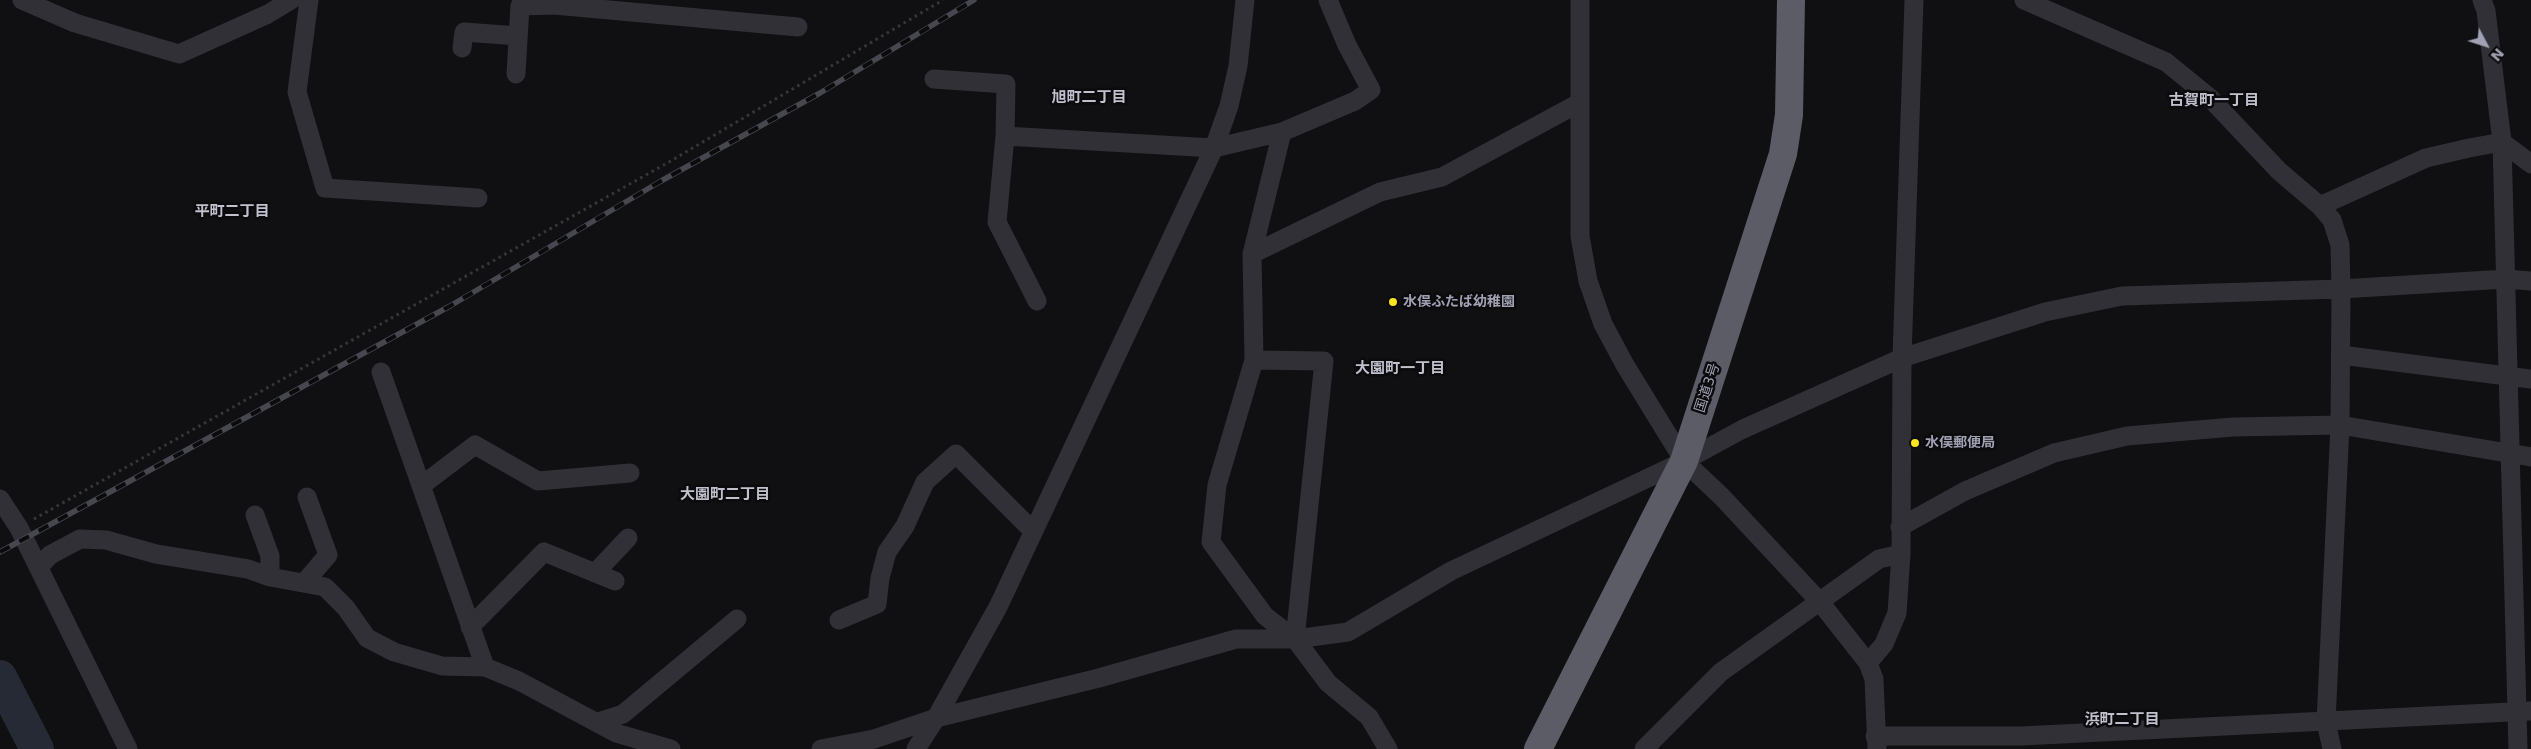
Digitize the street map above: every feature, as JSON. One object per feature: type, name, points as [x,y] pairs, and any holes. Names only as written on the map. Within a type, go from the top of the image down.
[{"type":"highway","name":"国道3号","points":[[1538,749],[1684,461],[1783,154],[1789,114],[1791,0]]},
{"type":"street","points":[[22,0],[74,23],[179,54],[268,14],[291,0]]},
{"type":"street","points":[[309,0],[297,92],[325,188],[478,198]]},
{"type":"street","points":[[916,749],[936,718],[998,607],[1214,148],[1229,106],[1238,66],[1245,0]]},
{"type":"street","points":[[1005,136],[1214,148],[1282,132],[1355,101],[1371,90],[1347,45],[1328,0]]},
{"type":"street","points":[[1580,0],[1580,236],[1588,281],[1604,324],[1616,349],[1684,461],[1722,497],[1820,602],[1868,663],[1874,679],[1876,743],[2523,711]]},
{"type":"street","points":[[1868,663],[1884,644],[1897,613],[1901,554],[1902,358],[1914,0]]},
{"type":"street","points":[[2024,0],[2166,62],[2209,97],[2279,171],[2320,206],[2332,220],[2340,245],[2341,289],[2340,425],[2326,722],[2332,749]]},
{"type":"street","points":[[2482,0],[2488,21],[2502,142],[2511,453],[2523,711],[2518,749]]},
{"type":"street","points":[[516,74],[520,6],[554,2],[798,27]]},
{"type":"street","points":[[463,32],[518,36]]},
{"type":"street","points":[[934,79],[1006,84],[1005,136],[997,222],[1037,301]]},
{"type":"street","points":[[1252,254],[1380,192],[1442,177],[1579,103]]},
{"type":"street","points":[[1282,132],[1252,254],[1254,360],[1217,485],[1211,542],[1264,616],[1295,639],[1328,683],[1369,717],[1388,749]]},
{"type":"street","points":[[2320,206],[2426,158],[2502,142],[2531,164]]},
{"type":"street","points":[[822,749],[874,738],[936,718],[1099,678],[1236,639],[1295,639],[1348,632],[1450,571],[1684,461],[1743,430],[1902,358],[2045,312],[2122,296],[2341,289],[2506,280],[2531,281]]},
{"type":"street","points":[[2341,355],[2531,379]]},
{"type":"street","points":[[1254,360],[1324,361],[1295,639]]},
{"type":"street","points":[[381,372],[485,667]]},
{"type":"street","points":[[1900,527],[1965,491],[2054,453],[2127,436],[2233,427],[2340,425],[2531,457]]},
{"type":"street","points":[[421,486],[474,445],[538,482],[630,473]]},
{"type":"street","points":[[839,620],[877,604],[880,578],[887,552],[905,526],[925,482],[956,454],[1034,531]]},
{"type":"street","points":[[304,583],[328,555],[307,497]]},
{"type":"street","points":[[0,499],[19,528],[39,567],[128,749]]},
{"type":"street","points":[[256,515],[270,556],[270,577]]},
{"type":"street","points":[[39,567],[50,555],[80,538],[106,540],[124,547],[156,554],[248,569],[270,577],[325,587],[346,608],[367,638],[394,652],[442,666],[485,667],[520,681],[616,732],[671,749]]},
{"type":"street","points":[[596,573],[628,538]]},
{"type":"street","points":[[470,627],[544,552],[615,581]]},
{"type":"street","points":[[1644,749],[1721,672],[1879,559],[1901,554]]},
{"type":"street","points":[[598,722],[623,714],[737,619]]},
{"type":"path","points":[[19,528],[669,162],[943,0]]},
{"type":"waterway","points":[[0,677],[37,749]]},
{"type":"railway","points":[[0,552],[450,306],[661,181],[820,93],[974,0]]},
{"type":"place","name":"水俣ふたば幼稚園","points":[[1393,302]]},
{"type":"place","name":"水俣郵便局","points":[[1915,443]]},
{"type":"district","name":"旭町二丁目","points":[[1089,98]]},
{"type":"district","name":"古賀町一丁目","points":[[2214,101]]},
{"type":"district","name":"平町二丁目","points":[[232,212]]},
{"type":"district","name":"大園町一丁目","points":[[1400,369]]},
{"type":"district","name":"大園町二丁目","points":[[725,495]]},
{"type":"district","name":"浜町二丁目","points":[[2122,720]]}]
